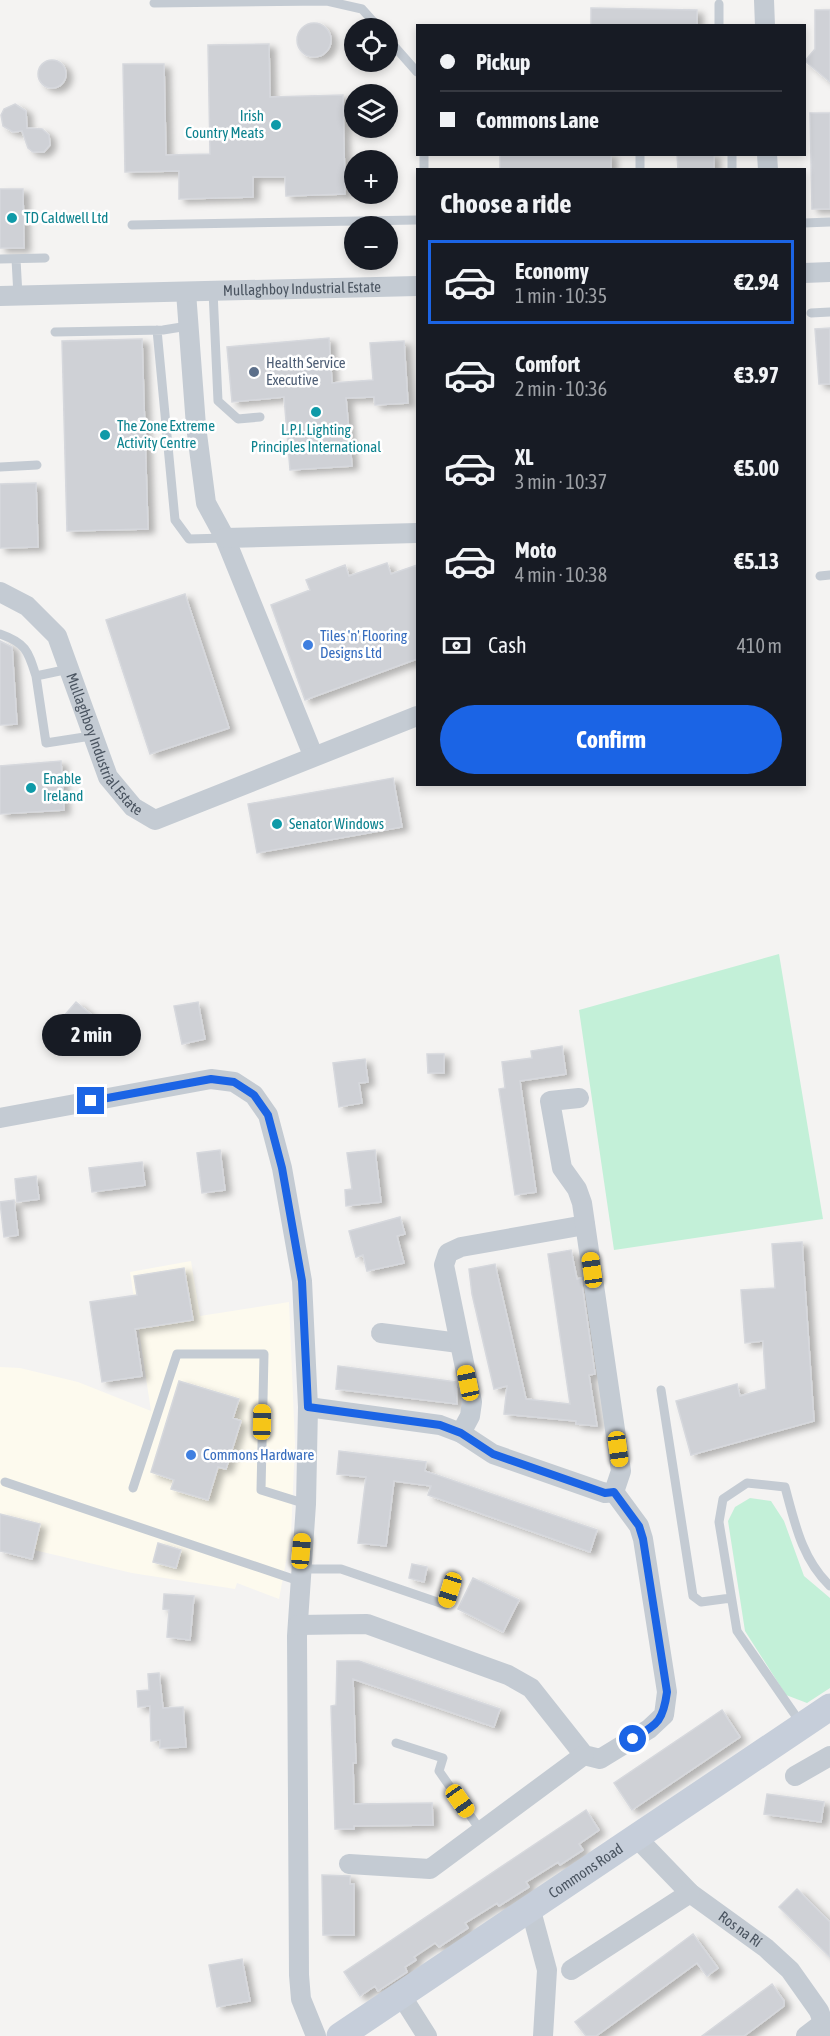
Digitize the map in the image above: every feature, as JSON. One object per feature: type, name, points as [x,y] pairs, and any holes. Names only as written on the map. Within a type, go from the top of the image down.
[{"type":"street","points":[[765,0],[765,24]]},
{"type":"street","points":[[806,273],[830,272]]},
{"type":"street","name":"Mullaghboy Industrial Estate","points":[[9,296],[416,286]]},
{"type":"street","points":[[186,292],[206,503],[225,538],[313,755]]},
{"type":"street","points":[[225,538],[416,533]]},
{"type":"street","name":"Mullaghboy Industrial Estate","points":[[0,592],[27,606],[48,624],[57,636],[108,777],[133,807],[155,820],[313,755],[416,717]]},
{"type":"street","points":[[0,1118],[211,1079],[234,1082],[254,1095],[268,1115],[282,1168],[302,1281],[308,1407],[306,1504],[299,1575],[298,1625],[299,1975],[301,1999],[316,2036]]},
{"type":"street","points":[[579,1098],[550,1101],[562,1168],[578,1189],[585,1225],[621,1471],[614,1492]]},
{"type":"street","points":[[461,1433],[470,1416],[472,1402],[444,1265],[448,1253],[461,1247],[585,1225]]},
{"type":"street","points":[[381,1333],[459,1343]]},
{"type":"street","points":[[308,1407],[440,1425],[461,1433],[493,1454],[605,1493],[614,1492]]},
{"type":"street","points":[[298,1625],[367,1624],[508,1675],[531,1688],[585,1755],[600,1759],[649,1729],[664,1715],[667,1692],[643,1539],[639,1526],[614,1492]]},
{"type":"street","name":"Commons Road","points":[[340,2036],[830,1707]]},
{"type":"street","points":[[349,1864],[430,1869],[585,1755]]},
{"type":"street","points":[[795,1776],[830,1755]]},
{"type":"street","name":"Ros na Rí","points":[[635,1836],[690,1893],[766,1948],[790,1970],[819,2011],[826,2030]]},
{"type":"street","points":[[572,1970],[690,1893]]},
{"type":"street","points":[[530,1907],[547,1970],[543,2036]]},
{"type":"street","points":[[401,1995],[427,2036]]},
{"type":"street","points":[[806,2036],[826,2030]]},
{"type":"lane","points":[[154,3],[327,1],[362,9],[370,18]]},
{"type":"lane","points":[[719,4],[719,24]]},
{"type":"lane","points":[[398,50],[416,71]]},
{"type":"lane","points":[[132,225],[416,219]]},
{"type":"lane","points":[[806,223],[830,222]]},
{"type":"lane","points":[[0,259],[45,258]]},
{"type":"lane","points":[[9,296],[16,259]]},
{"type":"lane","points":[[213,291],[218,401],[238,418],[260,417]]},
{"type":"lane","points":[[811,313],[830,312]]},
{"type":"lane","points":[[55,332],[157,330],[188,326]]},
{"type":"lane","points":[[157,330],[175,520],[189,539],[225,538]]},
{"type":"lane","points":[[0,467],[37,465]]},
{"type":"lane","points":[[0,634],[17,640],[28,652],[36,676],[46,743],[92,736]]},
{"type":"lane","points":[[36,676],[69,669]]},
{"type":"lane","points":[[133,1488],[177,1354],[264,1354],[261,1490],[306,1504]]},
{"type":"lane","points":[[661,1390],[693,1596],[701,1602],[731,1598]]},
{"type":"lane","points":[[5,1482],[299,1575],[341,1569],[446,1605],[454,1576]]},
{"type":"lane","points":[[802,1725],[737,1631],[719,1522],[723,1499],[747,1483],[785,1487],[798,1536],[814,1571],[830,1586]]},
{"type":"lane","points":[[396,1743],[443,1758],[439,1771],[481,1831]]},
{"type":"shaded area","points":[[191,1261],[200,1316],[289,1302],[295,1444],[291,1535],[279,1599],[237,1583],[235,1589],[132,1573],[0,1542],[0,1367],[20,1368],[78,1382],[151,1411],[130,1272]]},
{"type":"green space","points":[[779,954],[823,1219],[614,1250],[579,1010]]},
{"type":"green space","points":[[750,1498],[771,1501],[784,1521],[804,1576],[830,1598],[830,1688],[807,1703],[786,1695],[745,1631],[728,1521],[735,1507]]},
{"type":"building","points":[[591,8],[697,10],[697,24],[591,24]]},
{"type":"building","points":[[815,10],[830,10],[830,82],[806,62],[815,49]]},
{"type":"building","points":[[314,23],[326,28],[331,40],[326,52],[314,57],[302,52],[297,40],[302,28]]},
{"type":"building","name":"Irish Country Meats","points":[[269,44],[270,97],[343,95],[344,194],[286,196],[285,177],[253,177],[253,197],[179,199],[179,171],[125,172],[123,64],[164,64],[166,155],[210,154],[208,45]]},
{"type":"building","points":[[52,60],[62,64],[66,74],[62,84],[52,88],[42,84],[38,74],[42,64]]},
{"type":"building","points":[[15,104],[26,111],[27,128],[42,129],[49,135],[50,145],[44,152],[33,152],[28,148],[22,131],[13,132],[3,126],[1,115],[4,109]]},
{"type":"building","points":[[810,113],[830,113],[830,209],[812,209]]},
{"type":"building","points":[[500,156],[611,156],[611,168],[500,168]]},
{"type":"building","points":[[677,156],[714,156],[714,168],[678,168]]},
{"type":"building","name":"TD Caldwell Ltd","points":[[0,189],[23,189],[24,248],[0,248]]},
{"type":"building","points":[[830,328],[830,384],[819,384],[815,329]]},
{"type":"building","points":[[329,338],[332,383],[373,380],[370,343],[404,341],[408,403],[375,405],[374,397],[346,398],[352,466],[290,470],[284,397],[232,402],[227,347]]},
{"type":"building","name":"The Zone Extreme Activity Centre","points":[[142,339],[148,529],[67,531],[62,341]]},
{"type":"building","points":[[36,483],[38,547],[0,548],[0,484]]},
{"type":"building","points":[[387,563],[391,574],[416,565],[416,659],[305,700],[271,605],[310,590],[306,580],[345,565],[349,576]]},
{"type":"building","points":[[185,594],[229,728],[150,754],[106,620]]},
{"type":"building","points":[[0,641],[12,647],[17,724],[0,725]]},
{"type":"building","name":"Enable Ireland","points":[[61,761],[64,810],[0,814],[0,766]]},
{"type":"building","points":[[393,778],[402,827],[257,853],[248,804]]},
{"type":"building","points":[[76,1002],[93,1016],[85,1027],[94,1035],[84,1046],[74,1039],[68,1047],[50,1032]]},
{"type":"building","points":[[198,1002],[205,1039],[182,1044],[174,1006]]},
{"type":"building","points":[[562,1046],[566,1074],[520,1081],[536,1192],[515,1195],[499,1089],[505,1088],[502,1062],[532,1058],[531,1051]]},
{"type":"building","points":[[427,1054],[444,1054],[444,1073],[428,1073]]},
{"type":"building","points":[[365,1059],[368,1082],[359,1083],[362,1103],[339,1107],[333,1063]]},
{"type":"building","points":[[220,1150],[225,1190],[202,1193],[197,1153]]},
{"type":"building","points":[[375,1150],[381,1202],[346,1206],[345,1190],[352,1189],[347,1153]]},
{"type":"building","points":[[142,1162],[145,1185],[92,1192],[89,1168]]},
{"type":"building","points":[[36,1176],[39,1199],[17,1202],[15,1179]]},
{"type":"building","points":[[14,1200],[18,1235],[4,1237],[0,1202]]},
{"type":"building","points":[[400,1217],[405,1234],[397,1236],[404,1263],[367,1271],[363,1255],[356,1257],[349,1231]]},
{"type":"building","points":[[802,1242],[814,1421],[691,1455],[676,1401],[737,1384],[740,1396],[766,1389],[763,1341],[745,1343],[741,1290],[775,1288],[772,1244]]},
{"type":"building","points":[[571,1250],[577,1279],[581,1278],[595,1374],[589,1375],[597,1426],[576,1424],[576,1421],[504,1414],[507,1386],[494,1389],[472,1294],[469,1269],[495,1264],[526,1399],[570,1404],[548,1254]]},
{"type":"building","points":[[184,1268],[193,1320],[135,1329],[142,1376],[102,1382],[90,1302],[137,1295],[134,1276]]},
{"type":"building","points":[[338,1366],[456,1382],[457,1404],[336,1389]]},
{"type":"building","points":[[179,1381],[239,1399],[233,1418],[241,1421],[226,1469],[218,1467],[208,1500],[171,1489],[174,1480],[151,1472]]},
{"type":"building","points":[[339,1451],[426,1462],[425,1471],[597,1530],[590,1552],[428,1495],[431,1486],[394,1481],[386,1546],[358,1543],[366,1477],[337,1474]]},
{"type":"building","points":[[0,1514],[40,1524],[32,1559],[0,1551]]},
{"type":"building","points":[[158,1543],[181,1550],[176,1568],[153,1562]]},
{"type":"building","points":[[412,1564],[427,1567],[424,1582],[409,1578]]},
{"type":"building","points":[[473,1578],[519,1600],[503,1632],[458,1609]]},
{"type":"building","points":[[164,1594],[194,1596],[190,1640],[167,1637],[169,1610],[163,1609]]},
{"type":"building","points":[[337,1661],[359,1661],[500,1709],[494,1727],[353,1679],[356,1763],[353,1763],[354,1804],[432,1803],[433,1825],[354,1826],[354,1829],[335,1829],[331,1706],[336,1705]]},
{"type":"building","points":[[159,1673],[163,1708],[183,1707],[186,1747],[160,1748],[160,1740],[151,1741],[150,1706],[138,1707],[137,1691],[149,1690],[148,1674]]},
{"type":"building","points":[[722,1710],[740,1737],[632,1810],[614,1783]]},
{"type":"building","points":[[767,1794],[824,1802],[821,1822],[764,1814]]},
{"type":"building","points":[[586,1810],[599,1830],[579,1844],[583,1850],[560,1865],[558,1862],[526,1882],[529,1887],[499,1906],[497,1903],[465,1923],[468,1928],[439,1947],[435,1943],[414,1957],[416,1960],[405,1967],[407,1972],[378,1991],[375,1986],[360,1996],[344,1972]]},
{"type":"building","points":[[322,1875],[350,1876],[350,1884],[354,1884],[354,1935],[323,1935]]},
{"type":"building","points":[[797,1889],[830,1922],[830,1957],[779,1907]]},
{"type":"building","points":[[693,1934],[718,1968],[707,1976],[697,1963],[596,2036],[586,2036],[575,2022]]},
{"type":"building","points":[[242,1959],[250,2001],[217,2007],[209,1965]]},
{"type":"building","points":[[772,1984],[784,2001],[784,2006],[763,2022],[744,2036],[702,2036]]},
{"type":"place","name":"Irish Country Meats","points":[[276,125]]},
{"type":"place","name":"TD Caldwell Ltd","points":[[12,218]]},
{"type":"place","name":"Health Service Executive","points":[[254,372]]},
{"type":"place","name":"L.P.I. Lighting Principles International","points":[[316,412]]},
{"type":"place","name":"The Zone Extreme Activity Centre","points":[[105,435]]},
{"type":"place","name":"Tiles 'n' Flooring Designs Ltd","points":[[308,645]]},
{"type":"place","name":"Enable Ireland","points":[[31,788]]},
{"type":"place","name":"Senator Windows","points":[[277,824]]},
{"type":"place","name":"Commons Hardware","points":[[191,1455]]},
{"type":"route","points":[[91,1101],[211,1079],[234,1082],[254,1095],[268,1115],[282,1168],[302,1281],[308,1407],[440,1425],[461,1433],[493,1454],[605,1493],[614,1492],[639,1526],[643,1539],[667,1692],[664,1715],[649,1729],[633,1739]]}]
